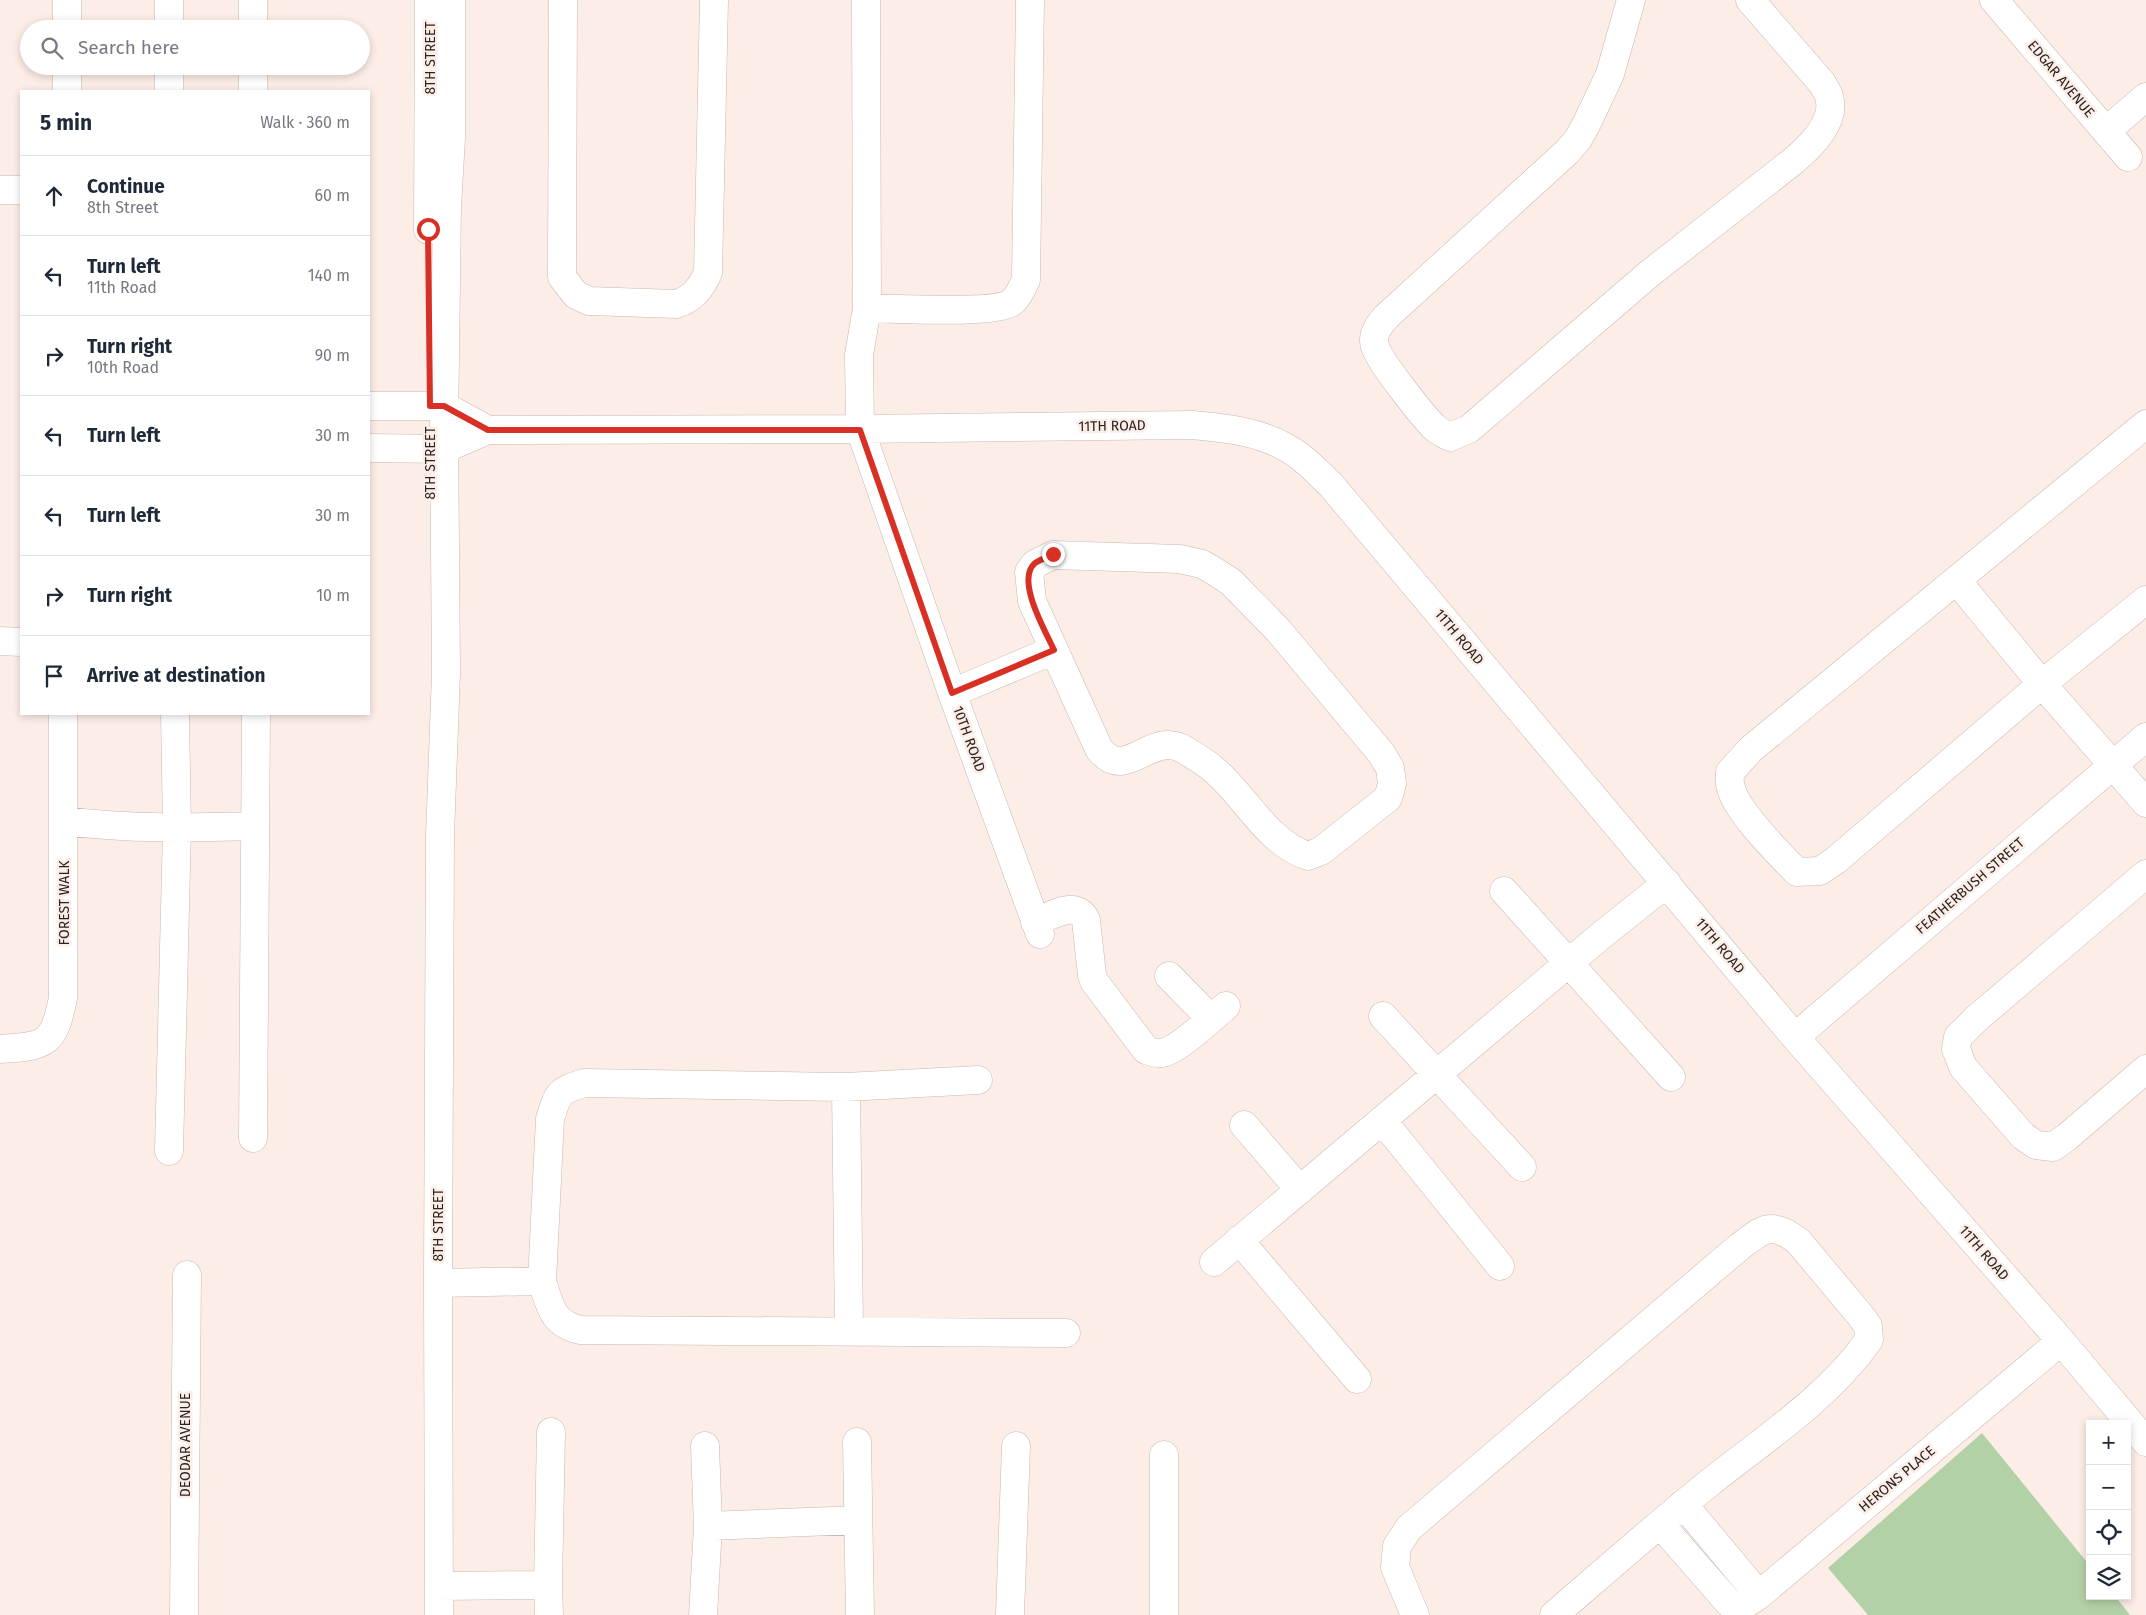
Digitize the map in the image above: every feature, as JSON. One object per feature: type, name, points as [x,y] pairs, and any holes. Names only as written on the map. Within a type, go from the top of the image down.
[{"type":"street","points":[[67,0],[67,20]]},
{"type":"street","points":[[169,0],[169,20]]},
{"type":"street","points":[[253,0],[253,20]]},
{"type":"street","name":"8TH STREET","points":[[429,0],[428,229],[437,406]]},
{"type":"street","name":"8TH STREET","points":[[439,1615],[440,836],[429,672],[437,406],[451,138],[451,0]]},
{"type":"street","points":[[563,0],[562,277],[576,295],[589,301],[676,304],[686,301],[694,295],[701,287],[708,273],[714,0]]},
{"type":"street","name":"10TH ROAD","points":[[866,0],[867,308],[859,355],[860,430],[952,693],[1038,928],[1064,910],[1078,910],[1083,914],[1086,920],[1092,975],[1146,1050],[1153,1053],[1163,1053],[1174,1049],[1218,1012],[1169,976]]},
{"type":"street","points":[[867,308],[969,310],[1010,303],[1020,292],[1026,280],[1030,0]]},
{"type":"street","points":[[1631,0],[1610,74],[1578,139],[1567,152],[1387,316],[1381,322],[1375,335],[1375,347],[1402,388],[1434,427],[1450,437],[1469,429],[1649,274],[1808,149],[1820,135],[1830,110],[1830,98],[1822,83],[1750,0]]},
{"type":"street","name":"EDGAR AVENUE","points":[[1994,0],[2128,157]]},
{"type":"street","points":[[67,75],[67,90]]},
{"type":"street","points":[[169,75],[169,90]]},
{"type":"street","points":[[253,75],[253,90]]},
{"type":"street","points":[[2106,131],[2146,97]]},
{"type":"street","points":[[0,190],[20,190]]},
{"type":"street","points":[[370,406],[437,406]]},
{"type":"street","name":"11TH ROAD","points":[[437,406],[488,430]]},
{"type":"street","name":"11TH ROAD","points":[[437,449],[488,430],[860,430],[1191,424],[1238,430],[1267,438],[1289,448],[1331,485],[1795,1036],[2061,1341],[2146,1442]]},
{"type":"street","points":[[2146,424],[1740,759],[1730,772],[1730,787],[1739,806],[1783,859],[1797,872],[1820,871],[1836,860],[2042,684],[2146,600]]},
{"type":"street","points":[[370,448],[437,449]]},
{"type":"street","points":[[1053,554],[1180,558],[1202,564],[1231,582],[1278,630],[1381,753],[1390,768],[1392,784],[1388,798],[1321,851],[1308,856],[1296,852],[1278,840],[1214,770],[1177,745],[1165,743],[1120,762],[1109,759],[1103,754],[1054,650],[1032,601],[1029,572],[1035,564],[1053,554]]},
{"type":"street","points":[[1957,581],[2042,684],[2146,804]]},
{"type":"street","points":[[0,641],[20,642]]},
{"type":"street","points":[[952,693],[1054,650]]},
{"type":"street","name":"FOREST WALK","points":[[0,1050],[38,1045],[53,1034],[59,1022],[63,998],[63,715]]},
{"type":"street","points":[[169,1152],[178,828],[176,715]]},
{"type":"street","points":[[253,1138],[256,715]]},
{"type":"street","name":"FEATHERBUSH STREET","points":[[1795,1036],[2146,737]]},
{"type":"street","points":[[64,820],[102,826],[178,828],[255,826]]},
{"type":"street","points":[[2146,874],[1976,1019],[1958,1037],[1956,1049],[1963,1068],[2023,1136],[2036,1144],[2052,1147],[2067,1137],[2146,1069]]},
{"type":"street","points":[[1214,1262],[1436,1074],[1667,883]]},
{"type":"street","points":[[1504,891],[1671,1077]]},
{"type":"street","points":[[1383,1016],[1522,1167]]},
{"type":"street","points":[[978,1080],[846,1088],[584,1083],[564,1089],[555,1102],[550,1119],[542,1281],[550,1306],[558,1320],[568,1327],[581,1330],[849,1330],[1066,1333]]},
{"type":"street","points":[[846,1088],[849,1330]]},
{"type":"street","points":[[1382,1120],[1500,1266]]},
{"type":"street","points":[[1244,1125],[1300,1190]]},
{"type":"street","points":[[1415,1615],[1395,1567],[1397,1546],[1409,1528],[1738,1248],[1764,1230],[1776,1228],[1786,1232],[1798,1241],[1854,1308],[1868,1326],[1870,1340],[1848,1368],[1797,1413],[1683,1504],[1554,1615]]},
{"type":"street","points":[[1239,1240],[1357,1378]]},
{"type":"street","name":"DEODAR AVENUE","points":[[184,1615],[186,1275]]},
{"type":"street","points":[[438,1283],[542,1281]]},
{"type":"street","name":"HERONS PLACE","points":[[1660,1524],[1730,1603],[1736,1606],[1743,1605],[1759,1595],[2061,1341]]},
{"type":"street","points":[[549,1615],[551,1432]]},
{"type":"street","points":[[857,1442],[860,1615]]},
{"type":"street","points":[[703,1615],[708,1526],[705,1446]]},
{"type":"street","points":[[1010,1615],[1016,1446]]},
{"type":"street","points":[[1164,1455],[1164,1615]]},
{"type":"street","points":[[1683,1504],[1759,1595]]},
{"type":"street","points":[[708,1526],[858,1520]]},
{"type":"street","points":[[440,1586],[548,1585]]},
{"type":"green space","points":[[1982,1433],[2086,1561],[2086,1600],[2118,1600],[2130,1615],[1868,1615],[1828,1568]]},
{"type":"route","points":[[428,229],[430,406],[444,406],[488,430],[860,430],[952,693],[999,675],[1054,650],[1032,601],[1029,584],[1029,572],[1035,564],[1053,554]]}]
